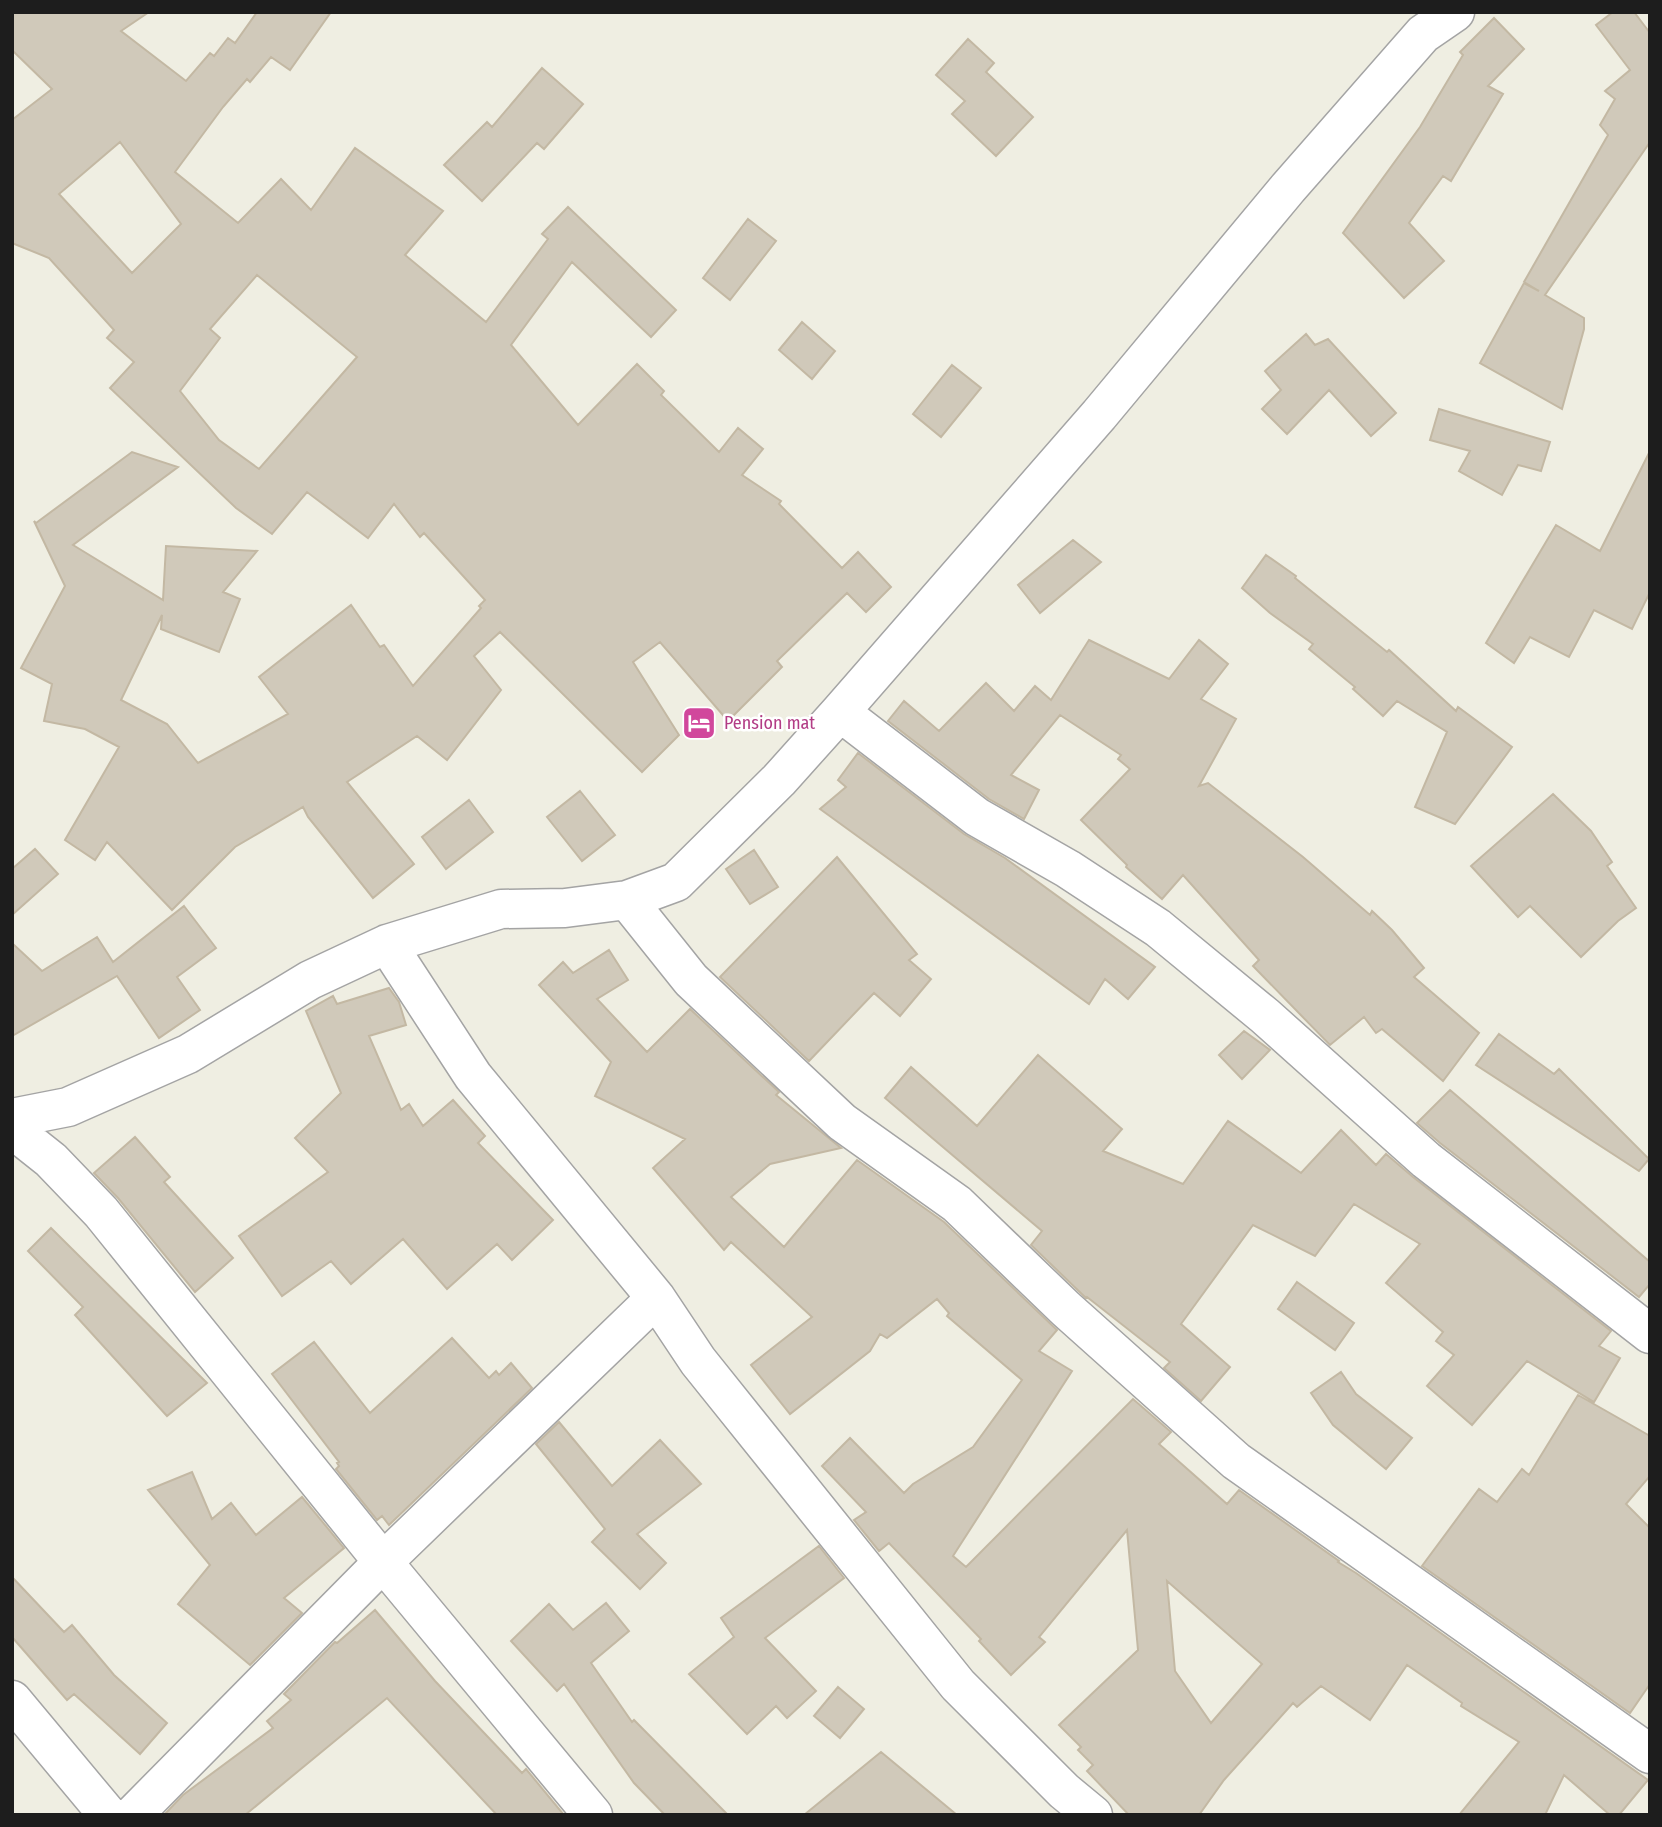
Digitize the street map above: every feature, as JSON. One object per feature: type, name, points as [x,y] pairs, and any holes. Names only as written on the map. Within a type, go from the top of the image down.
[{"type":"street","points":[[12,1118],[68,1107],[188,1055],[310,980],[387,944],[501,909],[565,908],[627,900],[676,882],[779,780],[840,712],[1099,415],[1288,188],[1423,34],[1455,12]]},
{"type":"street","points":[[840,712],[977,817],[1068,869],[1158,928],[1265,1016],[1426,1160],[1650,1334]]},
{"type":"street","points":[[627,900],[691,980],[842,1122],[957,1204],[1066,1309],[1236,1461],[1650,1754]]},
{"type":"street","points":[[387,944],[473,1076],[656,1298],[698,1362],[958,1685],[1064,1791],[1093,1815]]},
{"type":"street","points":[[12,1129],[51,1160],[101,1212],[383,1562],[593,1815]]},
{"type":"street","points":[[133,1815],[383,1562],[656,1298]]},
{"type":"street","points":[[12,1700],[108,1815]]},
{"type":"building","points":[[12,12],[149,12],[121,31],[186,81],[210,53],[214,56],[228,38],[235,43],[257,12],[331,12],[290,70],[271,57],[250,82],[247,79],[175,172],[238,223],[281,179],[311,210],[355,148],[443,211],[405,255],[486,322],[548,239],[542,234],[568,207],[676,310],[651,337],[572,262],[511,345],[578,425],[637,364],[664,391],[661,395],[719,452],[738,428],[763,449],[742,475],[781,501],[779,504],[842,568],[858,552],[891,587],[866,612],[847,593],[777,661],[782,667],[728,721],[660,642],[633,662],[679,735],[642,772],[500,632],[474,656],[501,690],[447,760],[417,736],[347,782],[414,864],[373,898],[308,817],[303,807],[235,847],[172,910],[107,842],[95,860],[65,840],[119,747],[85,729],[44,721],[52,684],[21,668],[65,586],[34,521],[36,523],[132,452],[178,467],[73,545],[163,600],[166,546],[257,551],[223,592],[240,599],[219,652],[161,629],[162,615],[121,700],[167,724],[198,763],[288,714],[259,677],[351,605],[380,647],[384,645],[413,686],[485,600],[424,533],[420,537],[394,504],[368,538],[307,492],[272,534],[236,508],[110,388],[134,362],[107,338],[114,330],[49,258],[12,243],[12,120],[52,89],[12,50]],"holes":[[[120,142],[181,224],[132,273],[59,194]],[[257,275],[357,357],[259,469],[219,440],[180,391],[220,338],[210,329]]]},
{"type":"building","points":[[1613,12],[1634,12],[1650,33],[1650,142],[1545,295],[1584,318],[1584,329],[1562,409],[1480,363],[1524,283],[1539,291],[1524,282],[1608,135],[1600,125],[1615,99],[1605,91],[1630,70],[1596,25]]},
{"type":"building","points":[[1494,18],[1524,49],[1488,86],[1503,94],[1451,181],[1443,176],[1409,223],[1444,261],[1404,298],[1343,233],[1420,127],[1463,55],[1460,52]]},
{"type":"building","points":[[968,39],[994,63],[986,72],[1033,117],[996,156],[952,114],[965,101],[936,75]]},
{"type":"building","points":[[542,68],[583,104],[544,149],[537,143],[482,201],[444,165],[487,122],[492,127]]},
{"type":"building","points":[[748,219],[776,241],[730,300],[703,278]]},
{"type":"building","points":[[802,322],[835,351],[812,379],[779,350]]},
{"type":"building","points":[[1306,334],[1315,345],[1328,339],[1396,413],[1371,436],[1329,390],[1287,434],[1262,409],[1281,390],[1265,371]]},
{"type":"building","points":[[952,365],[981,388],[941,437],[913,414]]},
{"type":"building","points":[[1439,409],[1550,442],[1541,471],[1518,465],[1502,495],[1459,471],[1470,451],[1430,440]]},
{"type":"building","points":[[1650,451],[1650,592],[1632,629],[1594,610],[1569,657],[1530,637],[1514,663],[1486,643],[1556,525],[1600,551]]},
{"type":"building","points":[[1073,540],[1101,562],[1040,613],[1018,585]]},
{"type":"building","points":[[1266,555],[1296,576],[1295,578],[1387,652],[1389,650],[1456,711],[1458,707],[1512,747],[1455,824],[1415,807],[1447,732],[1397,701],[1383,716],[1353,689],[1355,687],[1309,649],[1313,644],[1270,613],[1242,588]]},
{"type":"building","points":[[1089,640],[1169,679],[1199,640],[1228,664],[1201,699],[1236,719],[1199,786],[1208,783],[1303,857],[1370,915],[1372,911],[1424,968],[1414,977],[1479,1033],[1443,1081],[1382,1029],[1376,1033],[1364,1017],[1330,1045],[1253,966],[1259,960],[1183,875],[1162,899],[1126,867],[1127,865],[1081,820],[1130,769],[1118,759],[1121,755],[1060,715],[1011,775],[1039,790],[1024,819],[989,799],[888,721],[904,701],[939,731],[986,683],[1014,711],[1035,686],[1051,700]]},
{"type":"building","points":[[858,753],[964,834],[1005,858],[1155,967],[1128,999],[1105,979],[1089,1004],[820,809],[846,787],[838,780]]},
{"type":"building","points":[[580,791],[615,835],[582,861],[547,817]]},
{"type":"building","points":[[1553,794],[1591,831],[1612,862],[1607,866],[1636,908],[1618,921],[1581,957],[1530,906],[1518,917],[1471,866]]},
{"type":"building","points":[[469,800],[493,832],[446,869],[422,837]]},
{"type":"building","points":[[35,849],[58,874],[12,915],[12,869]]},
{"type":"building","points":[[754,850],[778,887],[750,904],[726,869]]},
{"type":"building","points":[[837,857],[917,954],[909,960],[931,979],[900,1016],[874,993],[809,1061],[720,977]]},
{"type":"building","points":[[184,906],[216,948],[177,977],[200,1010],[159,1038],[117,976],[12,1036],[12,943],[42,971],[97,937],[113,962]]},
{"type":"building","points":[[609,950],[628,980],[597,999],[647,1052],[690,1009],[779,1092],[776,1095],[841,1148],[770,1164],[731,1197],[784,1247],[857,1160],[944,1222],[1057,1330],[1039,1351],[1072,1371],[953,1556],[966,1567],[1133,1399],[1171,1432],[1159,1444],[1227,1504],[1239,1490],[1648,1780],[1619,1815],[1610,1815],[1564,1775],[1545,1815],[1459,1815],[1519,1742],[1461,1706],[1462,1703],[1407,1665],[1370,1720],[1321,1686],[1297,1707],[1293,1703],[1224,1780],[1199,1815],[1129,1815],[1087,1771],[1093,1765],[1078,1750],[1081,1747],[1059,1725],[1138,1650],[1127,1530],[1039,1637],[1045,1642],[1011,1675],[979,1641],[981,1639],[889,1543],[879,1551],[854,1520],[866,1512],[822,1466],[850,1438],[904,1493],[913,1484],[973,1447],[1022,1380],[947,1316],[949,1313],[937,1299],[887,1338],[880,1334],[870,1351],[790,1414],[751,1365],[812,1317],[731,1242],[724,1250],[653,1168],[685,1139],[595,1096],[611,1062],[539,985],[563,962],[573,973]],"holes":[[[1167,1581],[1262,1664],[1211,1723],[1175,1671]]]},
{"type":"building","points":[[389,988],[399,1002],[406,1025],[369,1036],[401,1110],[409,1104],[423,1126],[453,1100],[485,1136],[478,1143],[553,1220],[512,1260],[497,1244],[447,1289],[403,1239],[351,1284],[331,1261],[282,1296],[239,1236],[328,1172],[295,1138],[341,1093],[306,1011],[333,996],[337,1004]]},
{"type":"building","points":[[1244,1031],[1270,1050],[1242,1079],[1219,1055]]},
{"type":"building","points":[[1499,1034],[1554,1074],[1559,1069],[1649,1159],[1639,1171],[1476,1065]]},
{"type":"building","points":[[1038,1055],[1122,1129],[1103,1151],[1183,1184],[1228,1121],[1301,1173],[1341,1130],[1376,1165],[1386,1154],[1611,1331],[1599,1346],[1620,1358],[1594,1402],[1527,1361],[1472,1425],[1427,1386],[1454,1355],[1436,1341],[1443,1332],[1386,1283],[1420,1244],[1354,1204],[1315,1256],[1253,1225],[1181,1324],[1230,1367],[1201,1401],[1164,1368],[1170,1362],[1086,1298],[1031,1245],[1042,1231],[885,1098],[911,1067],[977,1126]]},
{"type":"building","points":[[1450,1090],[1650,1262],[1650,1284],[1639,1297],[1417,1123]]},
{"type":"building","points":[[135,1137],[170,1177],[164,1182],[233,1258],[195,1292],[118,1198],[94,1173]]},
{"type":"building","points":[[51,1228],[207,1383],[167,1416],[75,1315],[83,1307],[28,1251]]},
{"type":"building","points":[[1297,1282],[1354,1323],[1335,1350],[1278,1309]]},
{"type":"building","points":[[452,1338],[489,1378],[496,1371],[499,1375],[511,1363],[532,1388],[389,1525],[382,1516],[377,1520],[336,1469],[339,1462],[272,1374],[314,1342],[370,1413]]},
{"type":"building","points":[[1341,1372],[1356,1394],[1412,1438],[1386,1469],[1333,1425],[1311,1393]]},
{"type":"building","points":[[1578,1395],[1650,1436],[1650,1476],[1626,1504],[1650,1528],[1650,1684],[1630,1713],[1422,1566],[1479,1489],[1497,1502],[1522,1469],[1529,1475]]},
{"type":"building","points":[[559,1422],[612,1486],[660,1440],[701,1484],[637,1534],[666,1563],[640,1589],[592,1542],[605,1529],[536,1444]]},
{"type":"building","points":[[192,1472],[212,1519],[231,1503],[256,1535],[302,1497],[344,1548],[284,1598],[302,1613],[250,1665],[178,1604],[210,1565],[148,1490]]},
{"type":"building","points":[[819,1546],[844,1578],[765,1638],[816,1691],[787,1718],[776,1706],[747,1734],[689,1674],[734,1637],[721,1618]]},
{"type":"building","points":[[12,1577],[64,1632],[72,1625],[114,1675],[167,1723],[140,1754],[74,1694],[67,1700],[12,1637]]},
{"type":"building","points":[[606,1603],[629,1631],[591,1663],[632,1722],[634,1720],[728,1815],[665,1815],[634,1783],[564,1684],[557,1691],[511,1641],[549,1604],[573,1630]]},
{"type":"building","points":[[375,1610],[435,1681],[522,1773],[526,1769],[564,1815],[497,1815],[387,1698],[245,1815],[164,1815],[183,1795],[273,1728],[267,1721],[291,1700],[284,1694],[335,1642]]},
{"type":"building","points":[[838,1687],[864,1709],[840,1738],[814,1716]]},
{"type":"building","points":[[881,1752],[957,1815],[804,1815]]},
{"type":"place","name":"Pension mat","points":[[699,723]]}]
